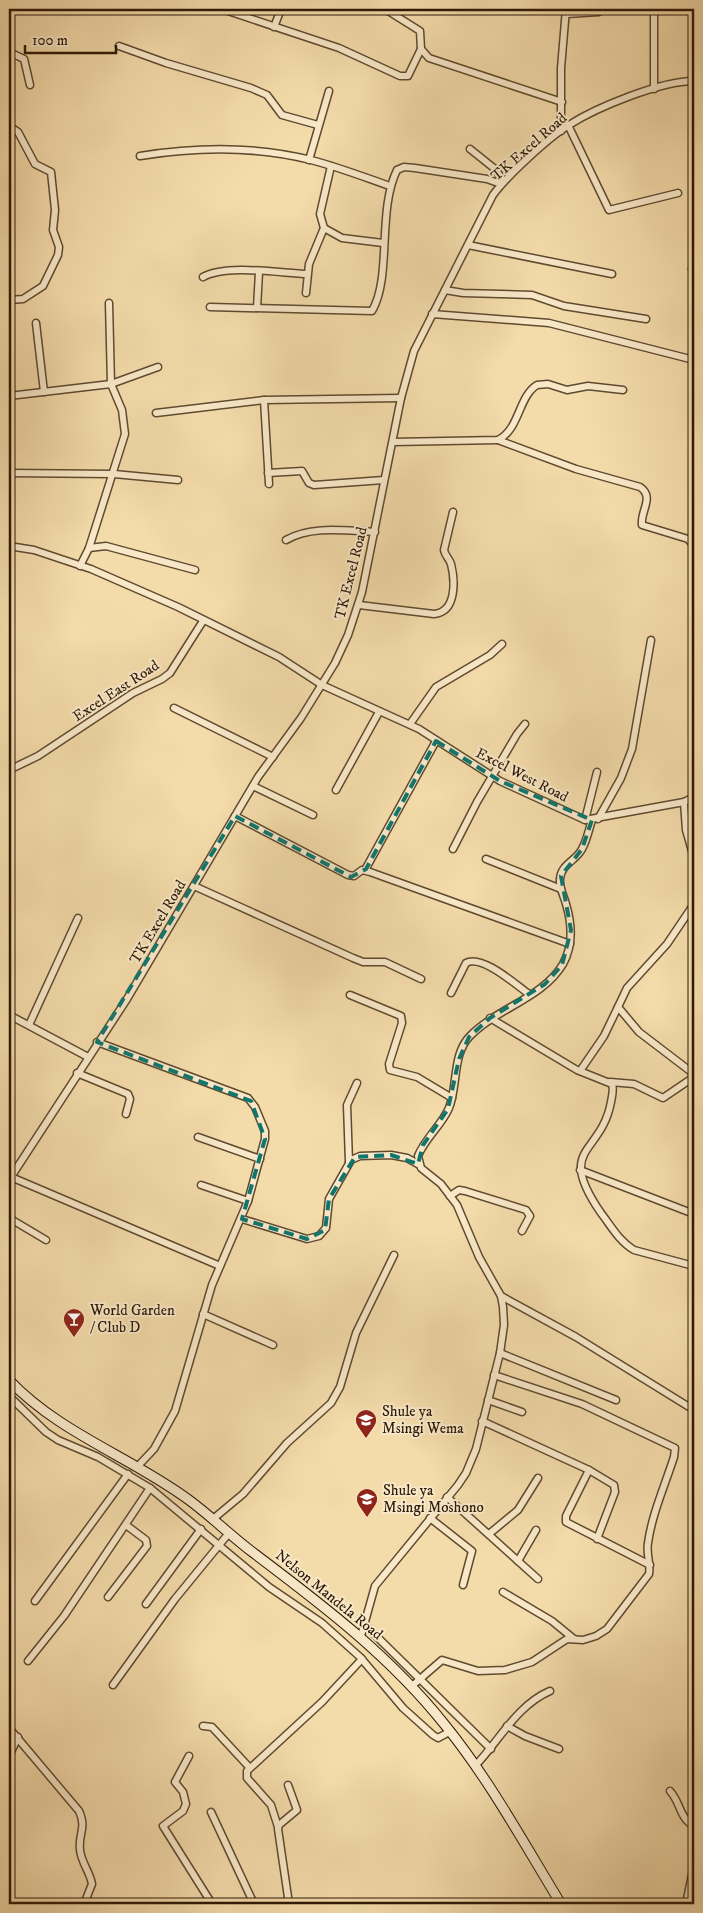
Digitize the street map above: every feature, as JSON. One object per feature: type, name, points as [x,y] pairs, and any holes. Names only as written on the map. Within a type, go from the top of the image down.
[{"type":"main road","name":"Nelson Mandela Road","points":[[9,1380],[43,1412],[85,1438],[166,1483],[361,1636],[412,1686],[450,1732],[475,1766],[561,1904]]},
{"type":"street","points":[[222,9],[338,48],[404,77],[408,76],[415,58],[421,49],[420,31],[385,9]]},
{"type":"street","points":[[274,27],[281,9]]},
{"type":"street","points":[[654,9],[654,88]]},
{"type":"street","points":[[694,9],[694,26]]},
{"type":"street","points":[[561,131],[561,68],[566,12],[600,12]]},
{"type":"street","points":[[119,46],[166,63],[252,88],[267,95],[282,115],[318,125]]},
{"type":"street","points":[[421,49],[429,58],[562,102]]},
{"type":"street","points":[[9,52],[24,59],[30,85]]},
{"type":"street","name":"TK Excel Road","points":[[10,1178],[127,998],[253,786],[322,685],[348,635],[359,604],[384,480],[414,351],[468,244],[502,182],[568,125],[601,109],[654,88],[684,81],[694,81]]},
{"type":"street","points":[[309,160],[328,91]]},
{"type":"street","points":[[568,125],[609,210],[678,193]]},
{"type":"street","points":[[9,126],[18,132],[35,164],[52,172],[55,210],[53,230],[59,247],[58,255],[43,286],[24,299],[9,300]]},
{"type":"street","points":[[140,156],[192,148],[220,149],[309,160],[390,186]]},
{"type":"street","points":[[470,149],[495,169],[502,182]]},
{"type":"street","points":[[306,292],[310,260],[324,228],[320,214],[331,166]]},
{"type":"street","points":[[210,307],[372,311],[380,280],[390,186],[396,170],[404,167],[502,182]]},
{"type":"street","points":[[324,228],[342,238],[383,243]]},
{"type":"street","points":[[468,244],[612,274]]},
{"type":"street","points":[[203,277],[220,272],[307,274]]},
{"type":"street","points":[[257,308],[259,272]]},
{"type":"street","points":[[445,290],[463,293],[532,295],[564,306],[646,319]]},
{"type":"street","points":[[80,566],[90,548],[121,451],[125,428],[122,410],[111,384],[109,303]]},
{"type":"street","points":[[432,314],[549,323],[694,360]]},
{"type":"street","points":[[36,323],[44,392]]},
{"type":"street","points":[[9,396],[111,384],[158,368]]},
{"type":"street","points":[[498,440],[509,432],[528,394],[537,385],[548,384],[562,390],[588,386],[623,390]]},
{"type":"street","points":[[156,413],[264,400],[402,398]]},
{"type":"street","points":[[264,400],[269,484]]},
{"type":"street","points":[[393,442],[498,440],[576,469],[640,486],[647,494],[641,520],[643,527],[688,539],[694,546]]},
{"type":"street","points":[[268,473],[302,471],[309,482],[314,485],[384,480]]},
{"type":"street","points":[[9,473],[114,474],[178,480]]},
{"type":"street","points":[[359,604],[434,614],[447,606],[454,592],[451,564],[444,555],[444,550],[453,512]]},
{"type":"street","points":[[286,540],[306,532],[375,532]]},
{"type":"street","points":[[9,546],[34,550],[80,566],[178,607],[279,657],[322,685]]},
{"type":"street","points":[[90,548],[106,546],[195,570]]},
{"type":"street","points":[[693,564],[694,555]]},
{"type":"street","name":"Excel East Road","points":[[9,770],[38,756],[133,693],[170,673],[203,621]]},
{"type":"street","points":[[592,819],[621,778],[628,760],[635,737],[651,640]]},
{"type":"street","points":[[410,724],[436,688],[490,655],[502,644]]},
{"type":"street","name":"Excel West Road","points":[[322,685],[379,712],[410,724],[492,776],[592,819]]},
{"type":"street","points":[[174,708],[273,757]]},
{"type":"street","points":[[336,790],[379,712]]},
{"type":"street","points":[[453,849],[492,776],[525,724]]},
{"type":"street","points":[[236,816],[348,875],[354,876],[365,870],[436,740]]},
{"type":"street","points":[[418,1164],[420,1151],[446,1114],[452,1098],[459,1059],[466,1042],[490,1018],[530,994],[556,974],[565,959],[570,944],[571,930],[560,879],[563,868],[582,849],[592,819],[597,772]]},
{"type":"street","points":[[253,786],[313,815]]},
{"type":"street","points":[[592,819],[684,802],[694,797]]},
{"type":"street","points":[[684,802],[686,830],[694,858]]},
{"type":"street","points":[[486,858],[561,889]]},
{"type":"street","points":[[365,870],[570,944]]},
{"type":"street","points":[[194,886],[353,958],[363,962],[385,962],[421,980]]},
{"type":"street","points":[[580,1071],[604,1036],[627,988],[667,944],[694,904]]},
{"type":"street","points":[[29,1025],[78,918]]},
{"type":"street","points":[[451,993],[462,969],[469,961],[474,961],[497,970],[530,994]]},
{"type":"street","points":[[350,995],[401,1016],[402,1023],[389,1064],[390,1070],[417,1077],[452,1098]]},
{"type":"street","points":[[490,1018],[580,1071],[610,1082],[634,1084],[663,1098],[694,1074],[636,1029],[618,1007]]},
{"type":"street","points":[[9,1015],[88,1057]]},
{"type":"street","points":[[97,1042],[248,1098],[255,1106],[264,1131],[260,1159],[248,1201],[242,1219],[220,1266],[203,1314],[175,1410],[154,1449],[138,1466]]},
{"type":"street","points":[[77,1073],[128,1094],[130,1099],[126,1114]]},
{"type":"street","points":[[610,1082],[614,1088],[610,1106],[604,1122],[584,1154],[580,1170],[590,1197],[627,1246],[634,1250],[690,1265]]},
{"type":"street","points":[[349,1162],[347,1104],[357,1083]]},
{"type":"street","points":[[198,1137],[260,1159]]},
{"type":"street","points":[[242,1219],[307,1239],[319,1236],[327,1225],[328,1198],[349,1162],[360,1156],[391,1155],[407,1158],[418,1164],[457,1205],[482,1263],[501,1296],[504,1325],[500,1353],[468,1468],[375,1586],[361,1636]]},
{"type":"street","points":[[580,1170],[694,1214]]},
{"type":"street","points":[[10,1178],[220,1266]]},
{"type":"street","points":[[201,1184],[248,1201]]},
{"type":"street","points":[[450,1196],[459,1190],[464,1190],[526,1210],[530,1216],[522,1231]]},
{"type":"street","points":[[9,1218],[46,1240]]},
{"type":"street","points":[[213,1519],[238,1498],[287,1443],[331,1402],[340,1387],[356,1332],[394,1255]]},
{"type":"street","points":[[501,1296],[576,1337],[694,1410]]},
{"type":"street","points":[[203,1314],[273,1345]]},
{"type":"street","points":[[500,1353],[616,1400]]},
{"type":"street","points":[[412,1686],[442,1660],[478,1671],[514,1669],[532,1662],[566,1640],[590,1638],[607,1629],[647,1578],[650,1565],[647,1550],[649,1534],[674,1457],[673,1446],[582,1404],[494,1375]]},
{"type":"street","points":[[9,1396],[46,1432],[58,1440],[92,1454],[150,1488],[269,1587],[322,1623],[362,1658],[403,1708],[434,1735],[438,1738],[450,1732]]},
{"type":"street","points":[[488,1400],[522,1412]]},
{"type":"street","points":[[482,1421],[588,1470],[616,1487],[597,1538]]},
{"type":"street","points":[[588,1470],[565,1520],[568,1524],[650,1565]]},
{"type":"street","points":[[35,1601],[128,1474]]},
{"type":"street","points":[[489,1534],[518,1510],[538,1478]]},
{"type":"street","points":[[28,1661],[64,1616],[150,1488]]},
{"type":"street","points":[[447,1497],[538,1579]]},
{"type":"street","points":[[430,1518],[472,1551],[463,1584]]},
{"type":"street","points":[[108,1596],[148,1543],[126,1525]]},
{"type":"street","points":[[146,1604],[201,1529]]},
{"type":"street","points":[[518,1561],[536,1530]]},
{"type":"street","points":[[113,1685],[218,1544],[229,1533]]},
{"type":"street","points":[[503,1592],[552,1621],[574,1639]]},
{"type":"street","points":[[364,1624],[491,1749]]},
{"type":"street","points":[[289,1904],[278,1827],[271,1805],[246,1776],[249,1766],[320,1704],[362,1658]]},
{"type":"street","points":[[475,1766],[491,1749],[507,1726],[536,1698],[550,1691]]},
{"type":"street","points":[[202,1726],[212,1726],[249,1766]]},
{"type":"street","points":[[507,1726],[525,1736],[560,1749]]},
{"type":"street","points":[[9,1728],[79,1811],[84,1829],[80,1852],[92,1884],[84,1904]]},
{"type":"street","points":[[9,1756],[18,1737]]},
{"type":"street","points":[[189,1756],[175,1782],[183,1792],[186,1806],[163,1826],[212,1904]]},
{"type":"street","points":[[278,1827],[297,1810],[288,1784]]},
{"type":"street","points":[[670,1791],[678,1800],[682,1816],[694,1826]]},
{"type":"street","points":[[211,1812],[254,1904]]},
{"type":"street","points":[[686,1904],[694,1865]]},
{"type":"highlighted area","points":[[436,741],[500,781],[592,820],[582,849],[561,876],[571,930],[562,965],[545,984],[490,1018],[469,1037],[459,1059],[448,1109],[423,1145],[418,1164],[391,1155],[355,1157],[329,1199],[325,1230],[307,1239],[242,1219],[265,1139],[251,1101],[97,1042],[235,816],[351,877],[366,869]]},
{"type":"place","name":"World Garden / Club D","points":[[74,1338]]},
{"type":"place","name":"Shule ya Msingi Wema","points":[[366,1439]]},
{"type":"place","name":"Shule ya Msingi Moshono","points":[[367,1518]]}]
